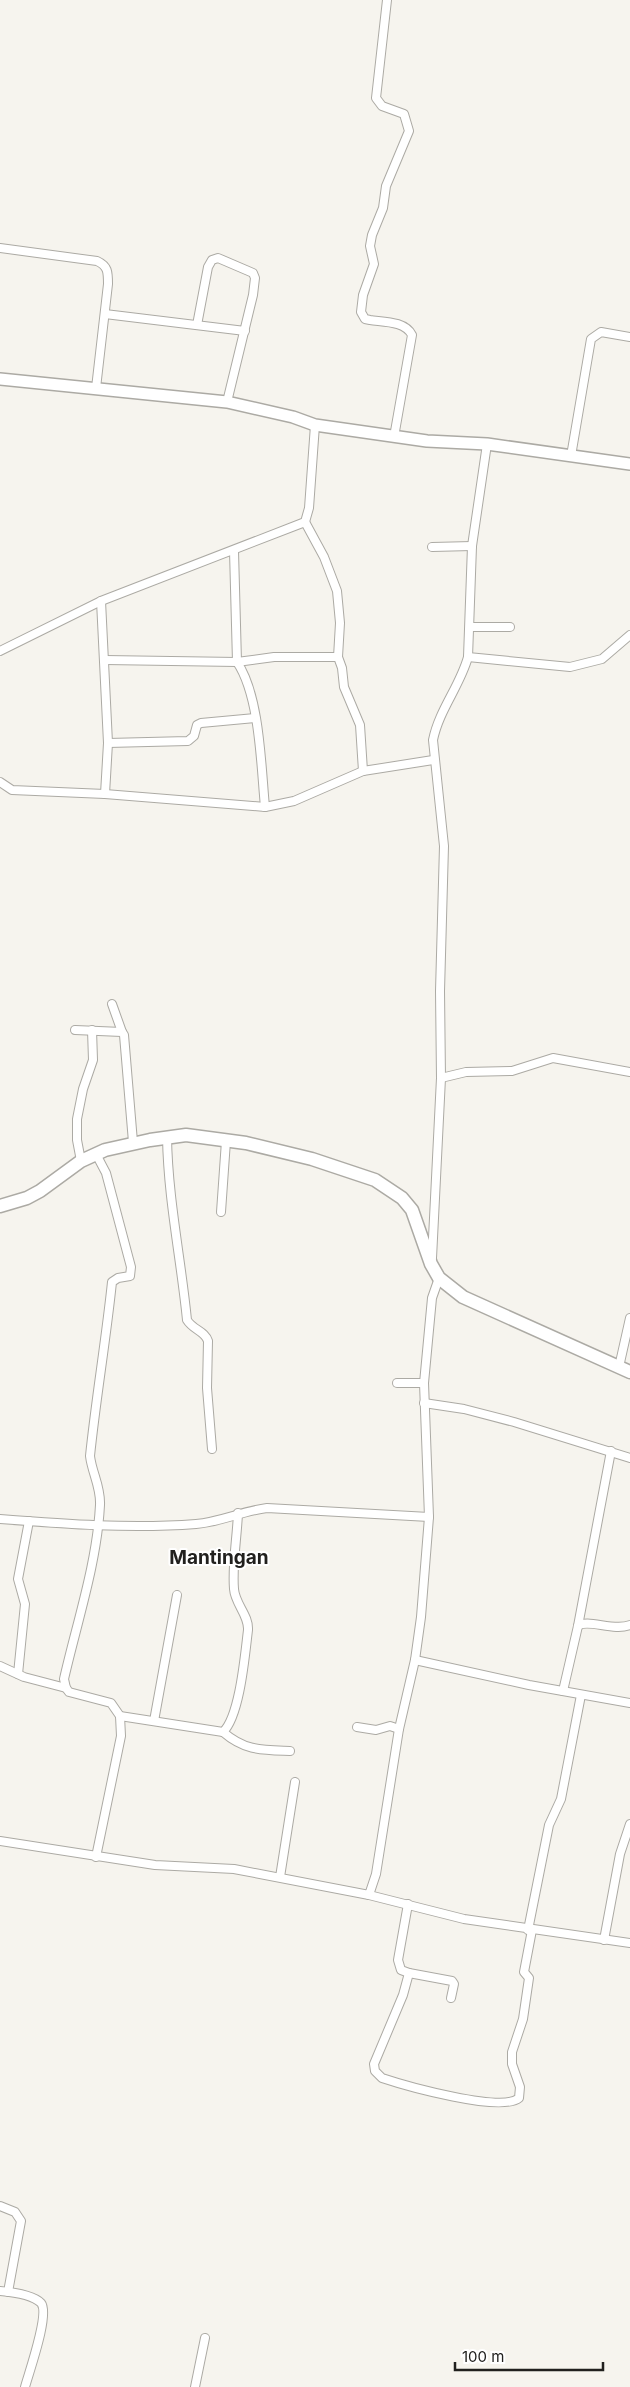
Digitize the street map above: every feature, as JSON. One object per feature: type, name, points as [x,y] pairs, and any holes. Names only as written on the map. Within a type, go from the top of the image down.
[{"type":"main road","points":[[0,1206],[27,1198],[40,1191],[81,1161],[104,1150],[133,1142],[186,1135],[226,1141],[312,1159],[375,1180],[402,1198],[412,1210],[431,1264],[439,1278],[463,1297],[624,1370]]},
{"type":"street","points":[[388,0],[376,98],[382,106],[404,114],[409,131],[386,186],[382,208],[372,235],[370,246],[374,264],[364,295],[361,312],[365,319],[400,324],[408,328],[412,335],[394,437]]},
{"type":"street","points":[[0,248],[97,261],[104,265],[108,271],[108,284],[96,388]]},
{"type":"street","points":[[197,325],[208,267],[212,260],[218,258],[239,265],[255,275],[245,331],[228,402]]},
{"type":"street","points":[[104,314],[245,331]]},
{"type":"street","points":[[571,456],[591,339],[601,332],[630,337]]},
{"type":"street","points":[[0,380],[228,402],[293,417],[315,425],[446,443],[487,444],[630,464]]},
{"type":"street","points":[[315,425],[309,508],[306,522],[324,557],[337,591],[340,623],[338,657],[344,687],[360,725],[363,771]]},
{"type":"street","points":[[431,1264],[441,1078],[440,991],[444,846],[432,740],[436,726],[465,668],[468,657],[472,546],[487,444]]},
{"type":"street","points":[[0,651],[101,601],[306,522]]},
{"type":"street","points":[[432,547],[472,546]]},
{"type":"street","points":[[234,551],[237,662],[246,674],[255,718],[265,807]]},
{"type":"street","points":[[101,601],[108,744],[105,794]]},
{"type":"street","points":[[470,627],[510,627]]},
{"type":"street","points":[[468,657],[570,667],[602,660],[630,635]]},
{"type":"street","points":[[105,660],[237,662],[274,658],[338,657]]},
{"type":"street","points":[[108,744],[188,742],[194,736],[196,727],[201,723],[255,718]]},
{"type":"street","points":[[0,782],[12,790],[105,794],[265,807],[294,801],[363,771],[433,760]]},
{"type":"street","points":[[112,1004],[126,1049],[133,1142]]},
{"type":"street","points":[[75,1030],[122,1032]]},
{"type":"street","points":[[81,1161],[77,1140],[77,1119],[83,1088],[93,1060],[92,1030]]},
{"type":"street","points":[[441,1078],[466,1072],[512,1071],[553,1058],[630,1072]]},
{"type":"street","points":[[167,1137],[171,1206],[177,1236],[187,1320],[195,1330],[205,1334],[208,1341],[207,1388],[212,1449]]},
{"type":"street","points":[[221,1212],[226,1141]]},
{"type":"street","points":[[66,1688],[64,1679],[91,1563],[100,1504],[98,1486],[91,1470],[90,1456],[99,1376],[112,1304],[112,1282],[118,1278],[130,1276],[131,1268],[106,1173],[96,1154]]},
{"type":"street","points":[[369,1895],[376,1874],[399,1729],[415,1660],[426,1568],[429,1517],[424,1383],[432,1298],[439,1278]]},
{"type":"street","points":[[624,1370],[630,1318]]},
{"type":"street","points":[[397,1383],[424,1383]]},
{"type":"street","points":[[424,1403],[472,1411],[630,1458]]},
{"type":"street","points":[[563,1691],[578,1626],[611,1451]]},
{"type":"street","points":[[0,1518],[97,1526],[138,1527],[198,1524],[238,1513],[267,1508],[429,1517]]},
{"type":"street","points":[[222,1732],[228,1727],[235,1713],[249,1624],[238,1606],[234,1589],[238,1513]]},
{"type":"street","points":[[18,1674],[25,1604],[18,1580],[28,1521]]},
{"type":"street","points":[[154,1721],[177,1595]]},
{"type":"street","points":[[578,1626],[584,1623],[616,1628],[630,1624]]},
{"type":"street","points":[[415,1660],[581,1696],[630,1703]]},
{"type":"street","points":[[0,1666],[18,1674],[66,1688],[82,1696],[111,1703],[120,1716],[121,1736],[96,1858]]},
{"type":"street","points":[[409,1973],[404,1995],[374,2064],[377,2074],[400,2084],[459,2098],[493,2103],[514,2103],[519,2098],[521,2092],[512,2064],[512,2052],[523,2020],[529,1978],[524,1972],[530,1930],[549,1825],[560,1799],[581,1696]]},
{"type":"street","points":[[120,1716],[222,1732],[236,1744],[252,1748],[290,1751]]},
{"type":"street","points":[[357,1727],[376,1730],[390,1726],[399,1729]]},
{"type":"street","points":[[280,1877],[295,1782]]},
{"type":"street","points":[[604,1940],[620,1854],[630,1824]]},
{"type":"street","points":[[0,1841],[96,1858],[155,1865],[234,1869],[369,1895],[464,1918],[530,1930],[630,1943]]},
{"type":"street","points":[[408,1904],[398,1960],[401,1970],[452,1981],[454,1984],[451,1998]]},
{"type":"street","points":[[0,2206],[15,2212],[21,2221],[4,2292],[33,2299],[40,2303],[43,2308],[41,2330],[25,2387]]},
{"type":"street","points":[[195,2387],[205,2338]]},
{"type":"district","name":"Mantingan","points":[[219,1557]]}]
